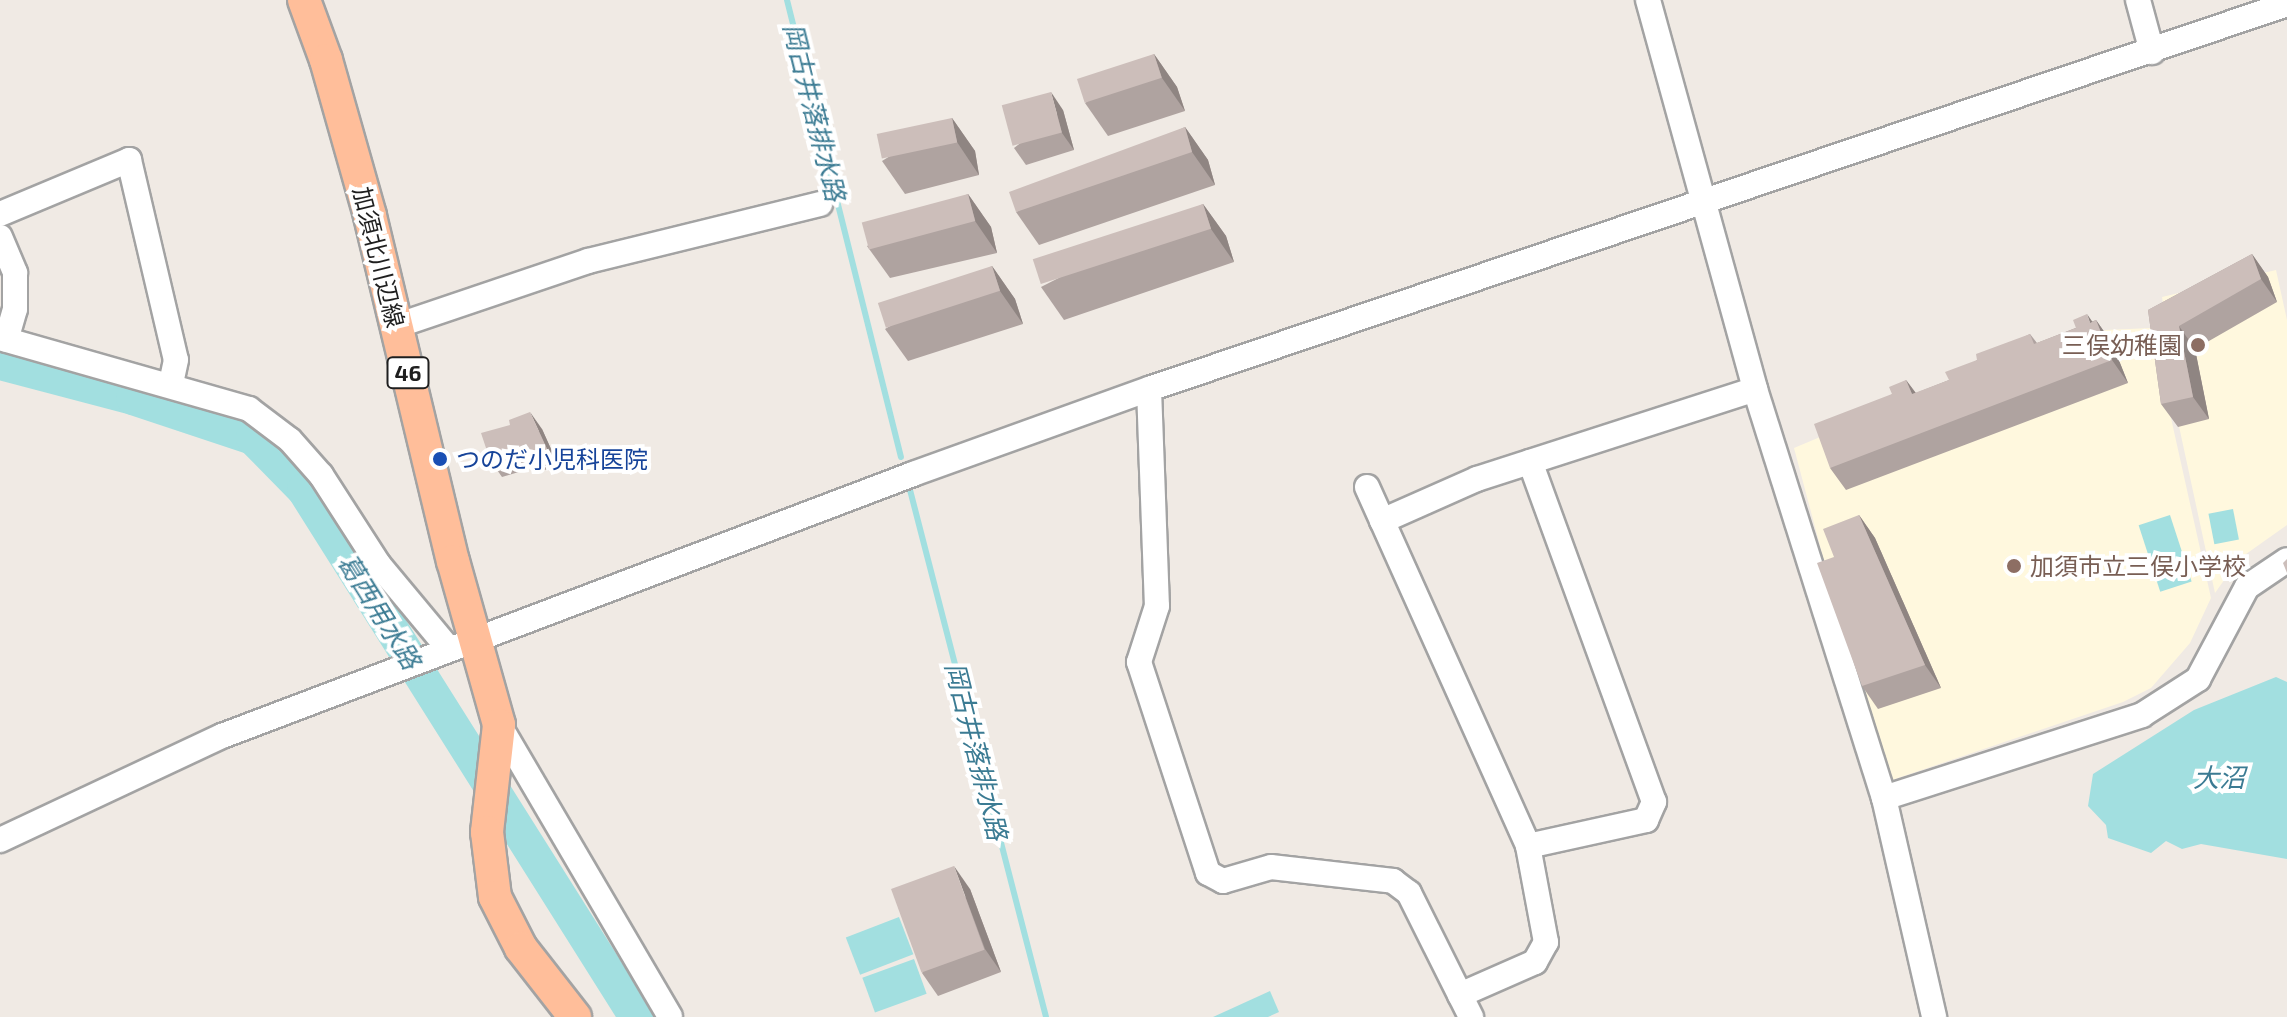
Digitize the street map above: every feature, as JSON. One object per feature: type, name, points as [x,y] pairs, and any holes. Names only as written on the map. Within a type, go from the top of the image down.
[{"type":"main road","name":"加須北川辺線","points":[[305,2],[350,145],[396,326],[462,645],[498,737]]},
{"type":"main road","name":"46","points":[[498,737],[487,832],[489,866],[505,923],[575,1017]]},
{"type":"street","points":[[1648,0],[1755,389],[1884,798],[1934,1017]]},
{"type":"street","points":[[2138,0],[2152,52]]},
{"type":"street","points":[[0,840],[222,736],[906,476],[1149,389],[2287,4]]},
{"type":"street","points":[[0,214],[129,160],[176,360],[171,384]]},
{"type":"street","points":[[396,326],[588,261],[820,204]]},
{"type":"street","points":[[0,237],[15,273],[15,309],[3,339],[171,384],[249,409],[290,440],[321,475],[391,582],[462,645]]},
{"type":"street","points":[[1149,389],[1157,606],[1139,662],[1208,873],[1223,881],[1271,867],[1393,881],[1409,893],[1465,1006],[1535,962],[1546,942],[1528,846],[1367,487]]},
{"type":"street","points":[[1382,521],[1530,462],[1755,389]]},
{"type":"street","points":[[1528,846],[1646,820],[1654,802],[1530,462]]},
{"type":"street","points":[[1884,798],[2142,715],[2198,679],[2247,587],[2287,560]]},
{"type":"street","points":[[498,737],[670,1017]]},
{"type":"shaded area","points":[[2276,270],[2287,320],[2287,525],[2239,559],[2215,593],[2158,329],[2166,323],[2162,297]]},
{"type":"shaded area","name":"加須市立三俣小学校","points":[[2151,328],[2211,598],[2190,643],[2151,688],[2123,702],[1883,783],[1794,448],[1920,395],[1935,398],[2106,330]]},
{"type":"water","points":[[2233,509],[2239,539],[2214,544],[2208,514]]},
{"type":"water","points":[[2170,515],[2192,582],[2160,592],[2139,525]]},
{"type":"water","name":"大沼","points":[[2276,677],[2287,682],[2287,859],[2201,844],[2182,849],[2166,841],[2151,853],[2108,838],[2106,825],[2088,806],[2093,774],[2194,710]]},
{"type":"water","points":[[899,917],[913,954],[860,975],[846,937]]},
{"type":"water","points":[[914,959],[927,994],[875,1013],[862,978]]},
{"type":"water","points":[[1270,991],[1279,1012],[1268,1017],[1213,1017]]},
{"type":"building","points":[[1154,54],[1162,78],[1085,103],[1077,79]]},
{"type":"building","points":[[1051,92],[1062,133],[1013,146],[1002,105]]},
{"type":"building","points":[[952,118],[957,142],[882,158],[877,134]]},
{"type":"building","points":[[1185,127],[1192,152],[1016,212],[1009,192]]},
{"type":"building","points":[[968,194],[975,221],[869,250],[862,222]]},
{"type":"building","points":[[1203,204],[1211,229],[1041,284],[1033,259]]},
{"type":"building","points":[[2252,254],[2261,279],[2179,326],[2193,397],[2161,404],[2148,310]]},
{"type":"building","points":[[992,266],[1000,291],[886,328],[878,303]]},
{"type":"building","points":[[2087,314],[2090,323],[2096,320],[2112,360],[1830,468],[1814,424],[1892,394],[1889,387],[1906,380],[1912,394],[1949,380],[1945,372],[1977,360],[1976,354],[2030,334],[2034,344],[2076,328],[2073,320]]},
{"type":"building","points":[[530,412],[548,451],[529,453],[529,448],[490,460],[481,433],[510,425],[509,420]]},
{"type":"building","points":[[1859,515],[1925,665],[1862,686],[1817,563],[1834,557],[1823,529]]},
{"type":"building","points":[[954,866],[984,950],[921,973],[891,889]]},
{"type":"waterway","name":"岡古井落排水路","points":[[787,0],[901,457]]},
{"type":"waterway","name":"葛西用水路","points":[[0,363],[133,398],[253,438],[304,490],[636,1017]]},
{"type":"waterway","name":"岡古井落排水路","points":[[909,486],[1046,1017]]},
{"type":"place","name":"三俣幼稚園","points":[[2198,345]]},
{"type":"place","name":"つのだ小児科医院","points":[[440,459]]},
{"type":"place","name":"加須市立三俣小学校","points":[[2014,566]]}]
